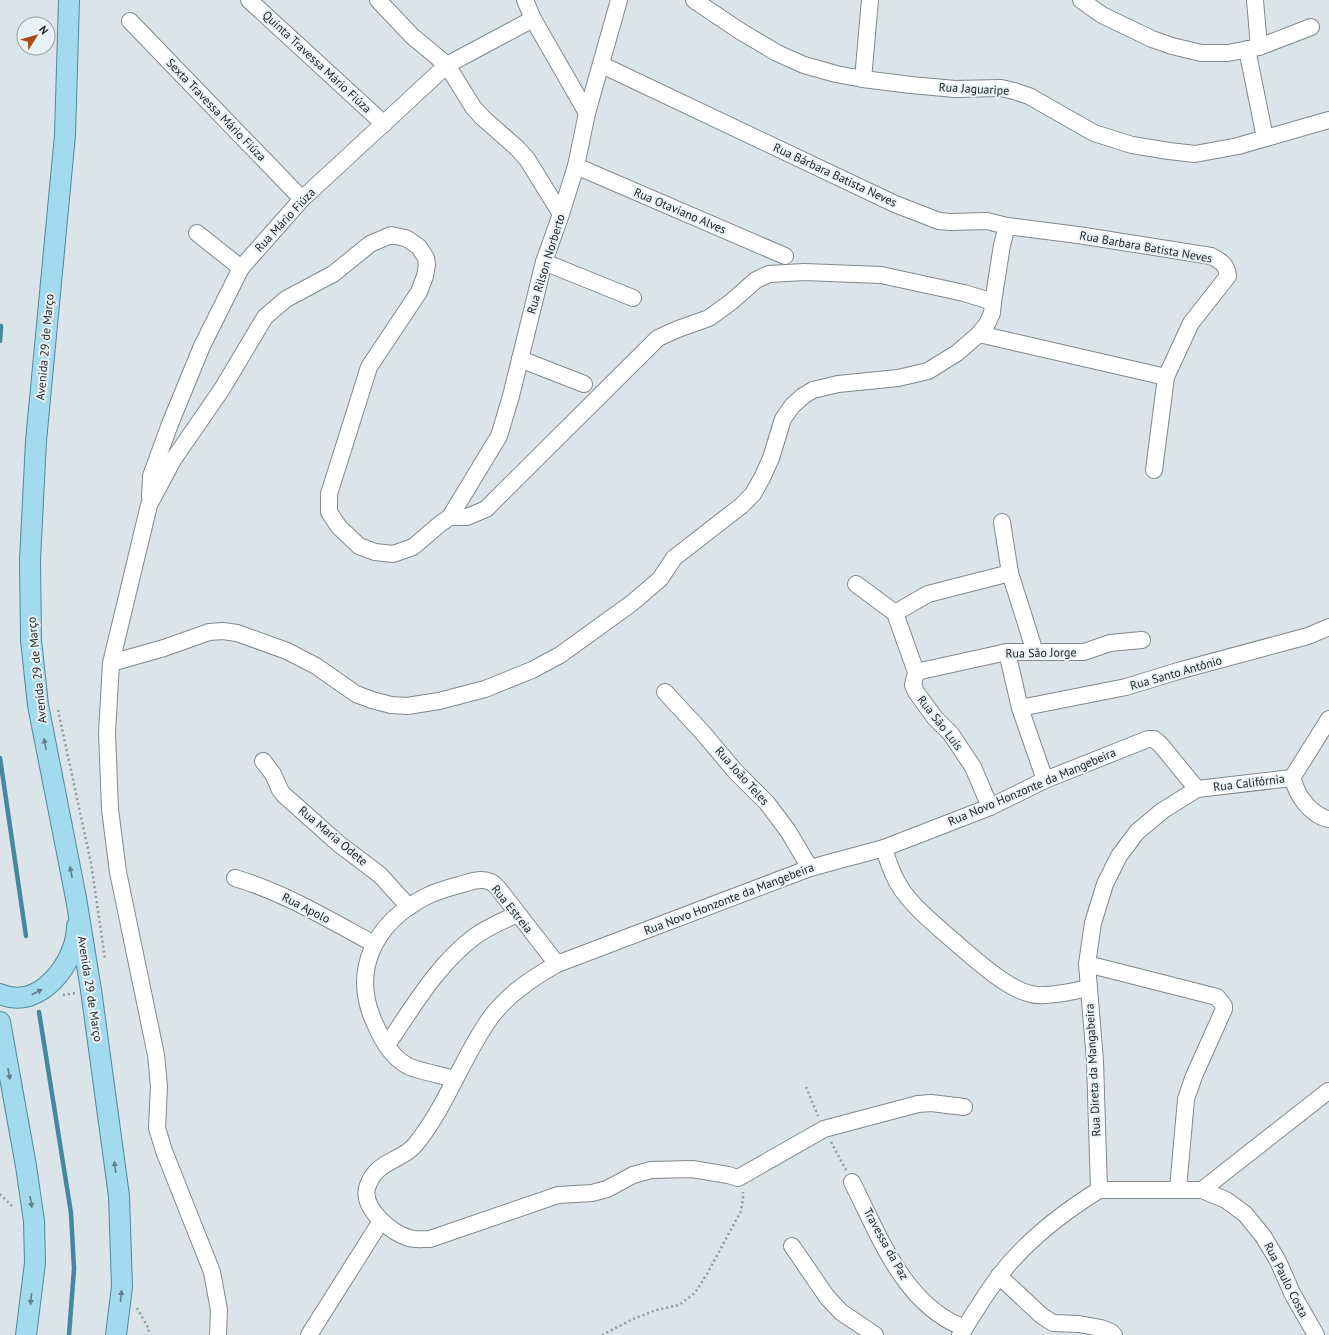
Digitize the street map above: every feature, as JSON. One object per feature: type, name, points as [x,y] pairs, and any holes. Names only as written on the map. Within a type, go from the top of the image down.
[{"type":"main road","name":"Avenida 29 de Março","points":[[69,0],[65,135],[36,441],[30,560],[31,640],[38,705],[76,898],[103,1074],[119,1196],[122,1287],[116,1335]]},
{"type":"main road","points":[[0,994],[15,998],[28,997],[46,988],[60,972],[72,950],[77,933],[76,898]]},
{"type":"main road","points":[[0,1022],[26,1166],[34,1221],[35,1263],[26,1335]]},
{"type":"street","name":"Quinta Travessa Mário Fiúza","points":[[249,0],[384,124]]},
{"type":"street","points":[[378,0],[412,36],[447,65],[473,108],[527,159],[561,214]]},
{"type":"street","points":[[525,0],[533,19],[587,113]]},
{"type":"street","name":"Rua Rilson Norberto","points":[[450,517],[499,436],[511,396],[544,262],[576,166],[587,113],[602,65],[619,0]]},
{"type":"street","name":"Rua Jaguaripe","points":[[694,0],[740,31],[777,53],[804,65],[836,74],[863,79],[956,88],[1001,88],[1014,90],[1029,96],[1094,133],[1132,144],[1169,151],[1196,154],[1238,146],[1329,120]]},
{"type":"street","points":[[863,79],[870,0]]},
{"type":"street","points":[[1081,0],[1102,15],[1152,39],[1172,46],[1201,53],[1228,53],[1253,48],[1311,27]]},
{"type":"street","points":[[1255,0],[1253,48],[1265,138]]},
{"type":"street","name":"Rua Mário Fiúza","points":[[149,505],[151,476],[170,424],[202,346],[241,268],[302,199],[447,65],[533,19]]},
{"type":"street","name":"Sexta Travessa Mário Fiúza","points":[[130,21],[302,199]]},
{"type":"street","name":"Rua Bárbara Batista Neves","points":[[602,65],[895,204],[939,221],[987,221],[1007,226]]},
{"type":"street","name":"Rua Otaviano Alves","points":[[576,166],[785,256]]},
{"type":"street","points":[[111,663],[164,648],[209,632],[223,631],[237,633],[287,651],[316,666],[356,694],[391,705],[407,706],[439,701],[485,689],[532,670],[560,655],[632,603],[660,579],[674,558],[741,506],[753,494],[762,478],[770,458],[783,419],[792,406],[803,396],[813,390],[838,384],[898,378],[928,371],[958,353],[979,334],[987,324],[992,313],[1002,245],[1007,226]]},
{"type":"street","name":"Rua Barbara Batista Neves","points":[[1007,226],[1086,236],[1211,256],[1220,260],[1225,266],[1228,276],[1191,323],[1166,377],[1154,470]]},
{"type":"street","points":[[197,233],[241,268]]},
{"type":"street","points":[[218,1335],[219,1310],[212,1272],[164,1151],[157,1128],[159,1086],[156,1055],[118,872],[110,809],[107,733],[111,663],[149,505],[173,460],[222,389],[265,317],[286,299],[333,274],[370,244],[392,235],[409,240],[419,247],[426,258],[427,265],[425,276],[419,292],[369,367],[329,494],[329,512],[339,527],[359,546],[375,552],[393,554],[413,547],[450,517],[467,517],[486,509],[658,338],[709,318],[731,302],[756,280],[769,274],[804,272],[881,275],[964,293],[993,302]]},
{"type":"street","points":[[544,262],[633,298]]},
{"type":"street","points":[[979,334],[1166,377]]},
{"type":"street","points":[[520,359],[584,384]]},
{"type":"street","points":[[1002,522],[1010,573],[1035,652]]},
{"type":"street","points":[[856,584],[895,613],[928,594],[1010,573]]},
{"type":"street","name":"Rua São Luís","points":[[895,613],[916,672],[913,685],[916,692],[935,718],[951,734],[973,768],[990,807]]},
{"type":"street","name":"Rua Santo Antônio","points":[[1020,708],[1126,687],[1178,671],[1308,636],[1329,627]]},
{"type":"street","name":"Rua São Jorge","points":[[916,672],[1007,652],[1084,652],[1110,643],[1142,640]]},
{"type":"street","points":[[1007,652],[1020,708],[1045,780]]},
{"type":"street","name":"Rua João Teles","points":[[664,692],[703,733],[735,771],[767,803],[788,831],[810,868]]},
{"type":"street","points":[[1292,778],[1329,718]]},
{"type":"street","name":"Rua Novo Honzonte da Mangebeira","points":[[738,1178],[692,1169],[651,1170],[633,1175],[608,1188],[592,1193],[558,1195],[430,1239],[411,1239],[398,1234],[381,1221],[369,1203],[367,1190],[371,1179],[379,1169],[388,1162],[408,1152],[415,1146],[437,1113],[454,1079],[491,1017],[514,992],[536,976],[557,964],[810,868],[884,848],[990,807],[1045,780],[1148,739],[1154,739],[1160,744],[1197,789]]},
{"type":"street","name":"Rua Maria Odete","points":[[263,761],[273,774],[280,790],[284,795],[339,844],[380,875],[409,907]]},
{"type":"street","name":"Rua Califórnia","points":[[1197,789],[1292,778],[1301,798],[1313,810],[1325,819],[1329,819]]},
{"type":"street","name":"Rua Direta da Mangabeira","points":[[1099,1190],[1095,1061],[1087,964],[1093,923],[1105,884],[1119,856],[1137,832],[1162,811],[1197,789]]},
{"type":"street","points":[[884,848],[891,869],[901,889],[915,907],[978,962],[1019,991],[1038,995],[1089,988]]},
{"type":"street","name":"Rua Apolo","points":[[235,878],[258,885],[297,901],[374,944]]},
{"type":"street","name":"Rua Estreia","points":[[454,1079],[408,1066],[398,1059],[379,1034],[373,1021],[368,1006],[365,982],[366,964],[374,944],[388,925],[409,907],[428,896],[479,880],[488,881],[494,883],[557,964]]},
{"type":"street","points":[[387,1046],[433,978],[449,960],[469,941],[483,931],[517,914]]},
{"type":"street","points":[[1087,964],[1217,997],[1224,1006],[1194,1076],[1186,1099],[1178,1189]]},
{"type":"street","points":[[1202,1190],[1328,1091]]},
{"type":"street","points":[[738,1178],[824,1129],[918,1104],[931,1103],[964,1107]]},
{"type":"street","name":"Travessa da Paz","points":[[852,1182],[896,1267],[914,1292],[939,1316],[962,1332]]},
{"type":"street","points":[[962,1332],[999,1276],[1017,1256],[1037,1236],[1079,1202],[1099,1190]]},
{"type":"street","name":"Rua Paulo Costa","points":[[1099,1190],[1202,1190],[1226,1200],[1245,1214],[1264,1236],[1278,1261],[1292,1293],[1316,1335]]},
{"type":"street","points":[[309,1335],[381,1221]]},
{"type":"street","points":[[792,1246],[827,1297],[841,1312],[875,1335]]},
{"type":"street","points":[[999,1276],[1042,1316],[1052,1329],[1079,1324],[1101,1328],[1111,1332],[1114,1335]]},
{"type":"path","points":[[57,703],[91,863],[105,964]]},
{"type":"path","points":[[602,1335],[633,1319],[656,1310],[679,1305],[695,1292],[708,1274],[741,1211],[743,1198],[742,1187],[738,1178]]},
{"type":"path","points":[[0,1194],[15,1209]]},
{"type":"path","points":[[133,1301],[149,1329],[148,1335]]},
{"type":"waterway","points":[[0,341],[1,326]]},
{"type":"waterway","points":[[0,758],[26,936]]},
{"type":"waterway","points":[[39,1012],[71,1213],[74,1269],[69,1335]]}]
